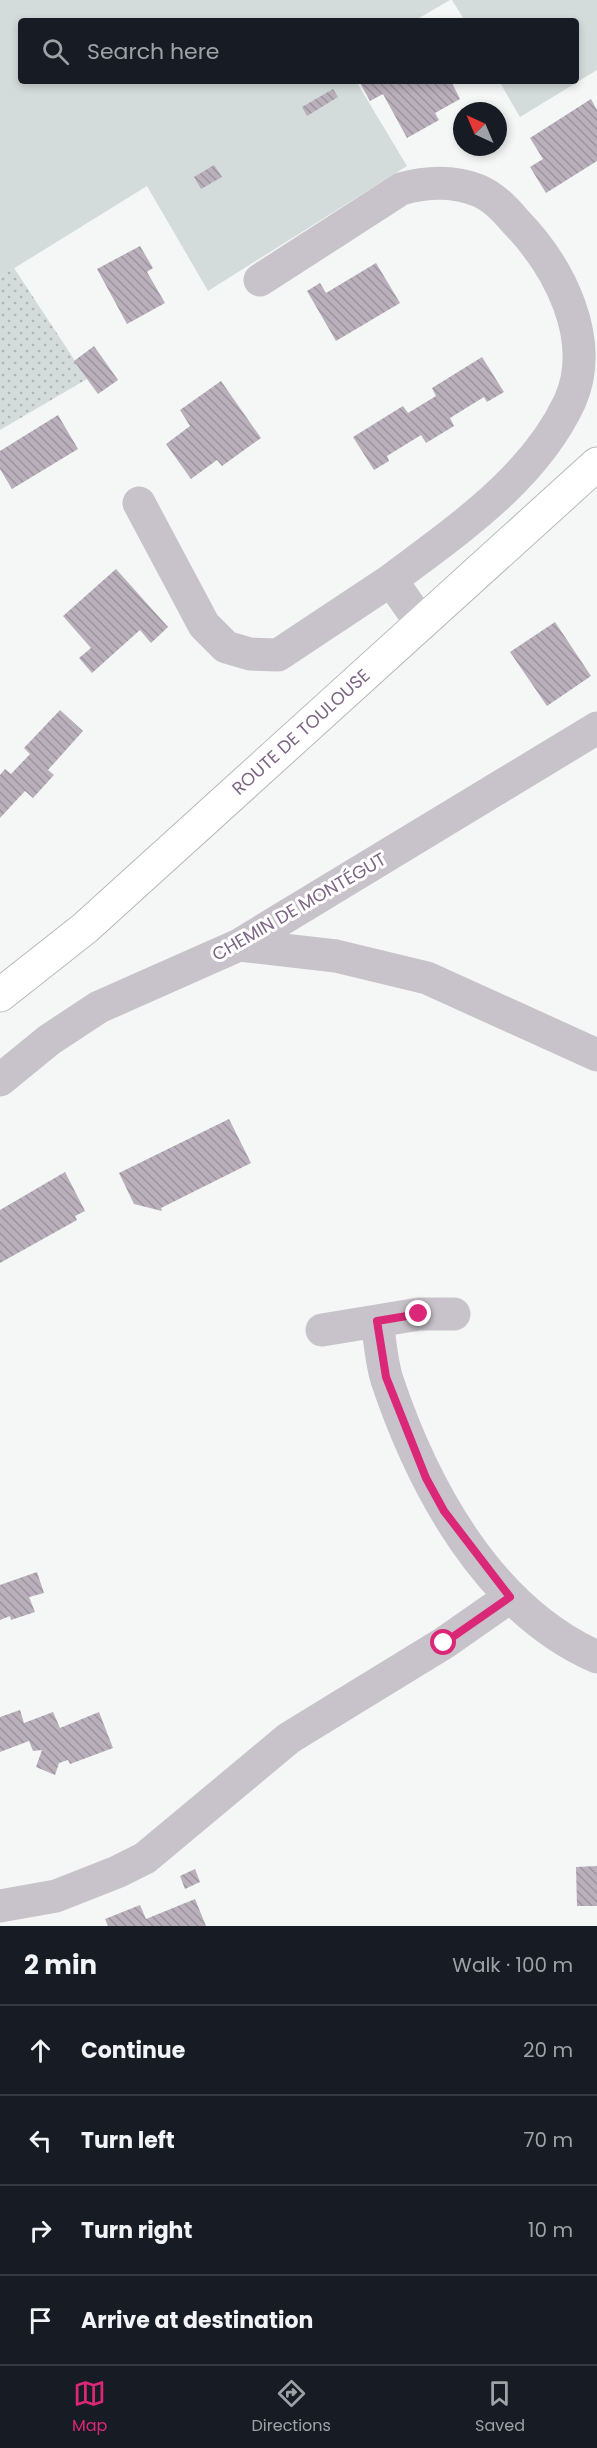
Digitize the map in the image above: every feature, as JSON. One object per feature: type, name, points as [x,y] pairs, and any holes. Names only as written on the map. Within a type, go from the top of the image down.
[{"type":"main road","name":"ROUTE DE TOULOUSE","points":[[0,995],[85,928],[597,464]]},
{"type":"street","points":[[139,503],[204,624],[226,647],[250,654],[278,655],[391,580],[481,512],[542,448],[570,403],[580,377],[579,347],[574,316],[559,279],[539,246],[501,206],[478,190],[427,182],[401,189],[260,280]]},
{"type":"street","points":[[391,580],[421,623]]},
{"type":"street","name":"CHEMIN DE MONTÉGUT","points":[[0,1080],[49,1040],[99,1007],[239,945],[597,728]]},
{"type":"street","points":[[239,945],[336,956],[427,978],[597,1055]]},
{"type":"street","points":[[322,1330],[419,1314],[454,1314]]},
{"type":"street","points":[[377,1321],[386,1377],[426,1478],[444,1511],[510,1597],[561,1639],[597,1657]]},
{"type":"street","points":[[0,1906],[56,1896],[117,1872],[145,1858],[289,1738],[444,1643],[510,1597]]},
{"type":"shaded area","points":[[0,0],[450,0],[419,18],[18,18],[18,84],[358,84],[407,166],[208,291],[147,186],[0,277]]},
{"type":"shaded area","points":[[452,0],[597,0],[597,70],[579,81],[579,18],[463,18]]},
{"type":"shaded area","points":[[501,84],[574,84],[520,117]]},
{"type":"shaded area","points":[[14,268],[87,379],[0,430],[0,277]]},
{"type":"building","points":[[361,84],[452,84],[460,99],[435,113],[439,120],[407,138],[383,94],[370,101]]},
{"type":"building","points":[[333,89],[338,97],[307,116],[302,107]]},
{"type":"building","points":[[591,99],[597,110],[597,161],[546,193],[530,167],[543,159],[530,138]]},
{"type":"building","points":[[214,165],[222,177],[201,189],[194,177]]},
{"type":"building","points":[[140,246],[153,268],[147,272],[165,303],[127,324],[97,269]]},
{"type":"building","points":[[376,263],[400,303],[336,341],[307,291],[320,283],[326,293]]},
{"type":"building","points":[[94,346],[118,380],[98,394],[74,361]]},
{"type":"building","points":[[482,357],[504,392],[487,402],[484,397],[450,418],[454,426],[426,443],[421,435],[387,456],[389,461],[374,470],[353,437],[403,406],[408,413],[436,396],[432,388]]},
{"type":"building","points":[[221,381],[261,438],[222,466],[217,460],[191,479],[166,444],[190,426],[180,410]]},
{"type":"building","points":[[58,415],[78,449],[12,489],[0,469],[0,451]]},
{"type":"building","points":[[116,569],[168,627],[151,643],[140,630],[92,673],[79,658],[91,648],[63,616]]},
{"type":"building","points":[[555,622],[591,676],[547,706],[510,652]]},
{"type":"building","points":[[60,710],[83,731],[48,770],[54,775],[33,798],[25,791],[0,818],[0,775],[5,769],[11,774],[30,754],[24,748]]},
{"type":"building","points":[[229,1119],[251,1163],[161,1208],[162,1211],[134,1204],[119,1173]]},
{"type":"building","points":[[65,1172],[85,1211],[75,1216],[77,1220],[0,1263],[0,1210]]},
{"type":"building","points":[[37,1572],[44,1593],[29,1597],[35,1612],[11,1620],[10,1616],[0,1620],[0,1585]]},
{"type":"building","points":[[20,1710],[24,1723],[53,1712],[60,1728],[99,1712],[113,1748],[70,1764],[68,1760],[59,1763],[55,1775],[36,1767],[42,1750],[33,1751],[29,1741],[0,1752],[0,1717]]},
{"type":"building","points":[[597,1866],[597,1906],[577,1906],[576,1867]]},
{"type":"building","points":[[195,1869],[200,1882],[185,1889],[180,1876]]},
{"type":"building","points":[[195,1899],[206,1926],[108,1926],[105,1919],[140,1905],[146,1919]]},
{"type":"route","points":[[419,1314],[377,1321],[386,1377],[426,1478],[444,1511],[510,1597],[444,1643]]}]
